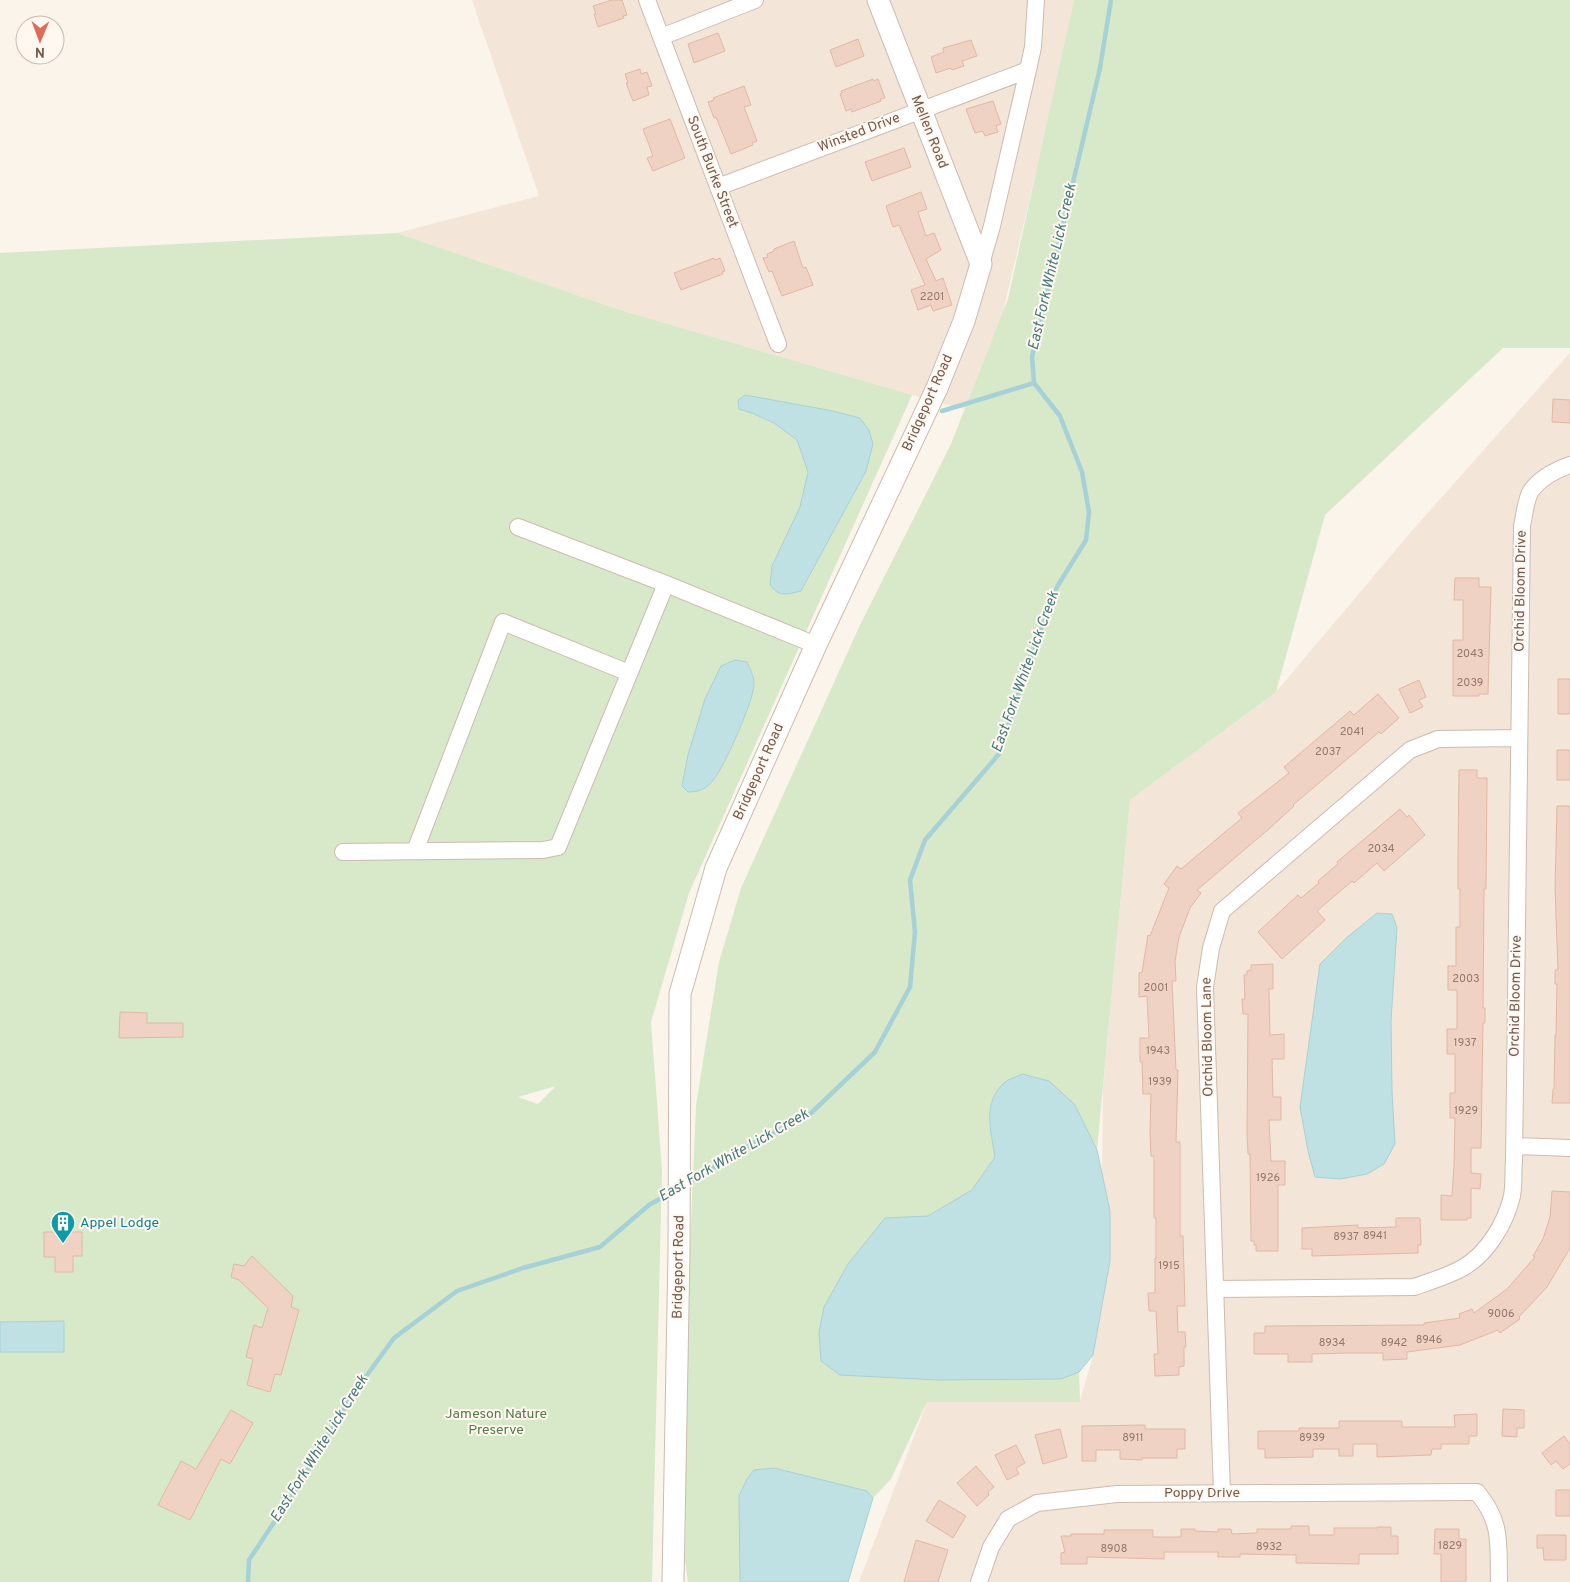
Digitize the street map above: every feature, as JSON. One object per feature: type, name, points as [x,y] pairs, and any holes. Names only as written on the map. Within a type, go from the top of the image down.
[{"type":"street","name":"South Burke Street","points":[[647,0],[778,344]]},
{"type":"street","points":[[661,37],[755,0]]},
{"type":"street","name":"Mellen Road","points":[[878,0],[981,264]]},
{"type":"street","name":"Bridgeport Road","points":[[673,1582],[679,1251],[680,994],[716,868],[816,645],[937,388],[964,321],[992,226],[1028,70],[1033,47],[1036,0]]},
{"type":"street","name":"Winsted Drive","points":[[718,187],[1028,70]]},
{"type":"street","name":"Orchid Bloom Drive","points":[[1215,1289],[1414,1287],[1465,1267],[1489,1245],[1503,1220],[1512,1195],[1514,1146],[1522,526],[1530,492],[1546,477],[1563,467]]},
{"type":"street","points":[[518,528],[666,584],[816,645]]},
{"type":"street","points":[[343,852],[543,850],[558,846],[666,584]]},
{"type":"street","points":[[415,851],[503,622],[629,673]]},
{"type":"street","name":"Orchid Bloom Lane","points":[[1222,1493],[1205,986],[1211,948],[1222,911],[1410,750],[1438,739],[1519,738]]},
{"type":"street","points":[[1514,1146],[1570,1148]]},
{"type":"street","name":"Poppy Drive","points":[[979,1582],[991,1547],[1008,1519],[1036,1503],[1118,1494],[1477,1492],[1493,1514],[1498,1533],[1498,1582]]},
{"type":"shaded area","points":[[472,0],[1074,0],[1003,312],[965,409],[620,310],[397,233],[539,196]]},
{"type":"shaded area","points":[[1570,353],[1570,1582],[859,1582],[927,1402],[1080,1401],[1093,1355],[1102,1172],[1103,1089],[1130,800],[1276,692],[1410,533]]},
{"type":"green space","points":[[1074,0],[1570,0],[1570,348],[1503,348],[1325,515],[1276,692],[1130,800],[1097,1150],[1075,1105],[995,1157],[972,1190],[928,1216],[885,1218],[840,1375],[1079,1372],[1080,1402],[927,1402],[891,1479],[873,1498],[867,1491],[774,1468],[754,1470],[739,1496],[740,1582],[688,1582],[685,1560],[688,1295],[696,1105],[719,962],[741,888],[860,625],[951,444],[1008,299]]},
{"type":"green space","name":"Jameson Nature Preserve","points":[[397,233],[620,310],[912,395],[689,893],[651,1022],[662,1170],[652,1582],[0,1582],[0,253]],"holes":[[[556,1086],[538,1104],[518,1097]]]},
{"type":"water","points":[[745,395],[833,411],[860,418],[869,430],[873,444],[866,471],[801,591],[784,594],[777,592],[770,585],[772,566],[800,507],[808,472],[797,440],[774,423],[739,409],[738,400]]},
{"type":"water","points":[[735,660],[747,662],[753,675],[754,684],[750,703],[719,772],[706,788],[688,792],[682,786],[688,755],[705,699],[721,666]]},
{"type":"water","points":[[1377,913],[1392,914],[1397,928],[1391,1021],[1395,1144],[1384,1164],[1367,1174],[1340,1179],[1315,1177],[1300,1107],[1320,964],[1345,939]]},
{"type":"water","points":[[1022,1074],[1049,1081],[1075,1105],[1097,1150],[1110,1211],[1110,1261],[1093,1355],[1079,1372],[1061,1379],[938,1380],[840,1375],[821,1361],[819,1332],[824,1307],[848,1264],[885,1218],[928,1216],[972,1190],[995,1157],[990,1127],[990,1108],[993,1099],[1004,1083]]},
{"type":"water","points":[[64,1321],[64,1352],[0,1352],[0,1322]]},
{"type":"water","points":[[774,1468],[867,1491],[873,1498],[848,1582],[740,1582],[739,1496],[747,1479],[754,1470]]},
{"type":"building","points":[[612,0],[622,0],[627,15],[623,16],[624,18],[598,27],[593,6]]},
{"type":"building","points":[[718,33],[725,51],[694,63],[688,44]]},
{"type":"building","points":[[858,39],[864,56],[836,67],[830,50]]},
{"type":"building","points":[[971,40],[977,56],[962,61],[964,66],[936,73],[931,57],[944,52],[943,48]]},
{"type":"building","points":[[640,69],[641,74],[647,72],[652,86],[647,87],[649,95],[633,101],[626,83],[628,83],[625,74]]},
{"type":"building","points":[[873,79],[874,81],[878,79],[885,98],[852,112],[851,109],[846,111],[840,94],[842,93],[841,91]]},
{"type":"building","points":[[744,86],[751,105],[744,107],[757,141],[752,143],[753,145],[731,154],[708,102],[714,100],[713,98]]},
{"type":"building","points":[[993,101],[1001,124],[996,126],[998,132],[985,136],[983,131],[975,133],[966,109]]},
{"type":"building","points":[[670,119],[685,158],[653,171],[647,158],[653,156],[643,129]]},
{"type":"building","points":[[904,148],[911,167],[872,181],[865,162]]},
{"type":"building","points":[[921,192],[927,209],[918,212],[926,236],[934,233],[941,250],[926,259],[936,281],[943,278],[952,305],[933,311],[931,305],[918,310],[911,290],[925,285],[899,225],[893,227],[886,206]]},
{"type":"building","points":[[794,241],[803,268],[806,267],[813,285],[782,296],[772,271],[769,272],[763,258],[768,257],[767,254],[774,251],[774,249]]},
{"type":"building","points":[[714,258],[715,260],[720,258],[725,271],[722,272],[723,274],[681,290],[674,273]]},
{"type":"building","points":[[1553,399],[1570,400],[1570,423],[1552,422]]},
{"type":"building","points":[[1455,578],[1479,578],[1479,587],[1491,587],[1488,694],[1453,696],[1453,640],[1463,640],[1463,600],[1454,600]]},
{"type":"building","points":[[1558,679],[1570,679],[1570,714],[1558,714]]},
{"type":"building","points":[[1419,680],[1426,697],[1419,700],[1423,707],[1410,713],[1399,689]]},
{"type":"building","points":[[1378,694],[1399,718],[1381,734],[1379,732],[1293,805],[1270,828],[1197,890],[1201,893],[1190,908],[1179,937],[1175,961],[1176,981],[1172,981],[1176,1070],[1178,1070],[1176,1142],[1180,1142],[1180,1236],[1183,1236],[1185,1306],[1177,1306],[1178,1332],[1185,1332],[1186,1347],[1184,1347],[1184,1366],[1179,1367],[1179,1375],[1155,1376],[1154,1354],[1158,1354],[1156,1311],[1149,1311],[1148,1293],[1155,1293],[1156,1218],[1154,1218],[1154,1156],[1151,1156],[1151,1094],[1143,1094],[1142,1062],[1140,1062],[1140,1038],[1149,1038],[1147,996],[1139,997],[1139,973],[1142,972],[1148,935],[1150,936],[1169,888],[1164,884],[1177,866],[1181,869],[1242,818],[1238,813],[1289,773],[1284,767],[1350,711],[1354,715]]},
{"type":"building","points":[[1557,750],[1570,750],[1570,780],[1557,780]]},
{"type":"building","points":[[1459,770],[1477,770],[1477,778],[1487,778],[1483,1008],[1485,1008],[1485,1023],[1483,1023],[1481,1148],[1471,1148],[1471,1173],[1481,1174],[1480,1189],[1471,1188],[1471,1218],[1467,1218],[1467,1220],[1441,1220],[1441,1195],[1452,1196],[1454,1166],[1455,1118],[1450,1118],[1450,1093],[1455,1093],[1455,1054],[1447,1054],[1447,1029],[1457,1029],[1457,990],[1448,990],[1448,966],[1456,966],[1456,927],[1460,927],[1460,889],[1458,889]]},
{"type":"building","points":[[1557,806],[1570,806],[1570,1103],[1552,1103],[1556,1035],[1557,984],[1555,984],[1555,970],[1558,970],[1555,889]]},
{"type":"building","points":[[1400,809],[1407,817],[1409,815],[1425,835],[1384,871],[1377,863],[1354,883],[1352,881],[1317,911],[1325,920],[1282,959],[1258,932],[1298,895],[1301,898],[1319,883],[1318,881],[1338,864],[1337,862]]},
{"type":"building","points":[[1273,964],[1273,989],[1269,989],[1270,1035],[1284,1034],[1284,1059],[1272,1059],[1273,1097],[1281,1097],[1281,1120],[1269,1120],[1271,1161],[1285,1161],[1285,1185],[1278,1185],[1278,1251],[1256,1251],[1254,1241],[1251,1241],[1250,1154],[1248,1154],[1247,1133],[1248,1014],[1243,1014],[1242,999],[1245,999],[1244,975],[1247,975],[1247,971],[1251,970],[1251,965]]},
{"type":"building","points":[[120,1012],[147,1013],[147,1023],[183,1023],[183,1037],[119,1038]]},
{"type":"building","points":[[1552,1191],[1570,1192],[1570,1248],[1547,1287],[1519,1317],[1520,1319],[1500,1333],[1498,1330],[1460,1345],[1407,1352],[1407,1359],[1383,1360],[1383,1353],[1350,1353],[1312,1354],[1312,1362],[1288,1362],[1288,1354],[1254,1354],[1254,1333],[1265,1333],[1265,1326],[1424,1325],[1424,1323],[1460,1318],[1459,1314],[1472,1309],[1474,1313],[1507,1289],[1535,1257],[1533,1256],[1543,1239],[1550,1217]]},
{"type":"building","points":[[1396,1218],[1420,1218],[1421,1245],[1418,1245],[1418,1253],[1312,1256],[1312,1249],[1302,1249],[1302,1228],[1358,1225],[1358,1228],[1396,1227]]},
{"type":"building","name":"Appel Lodge","points":[[54,1226],[72,1226],[72,1232],[82,1232],[82,1256],[73,1256],[73,1272],[55,1272],[55,1257],[44,1257],[44,1232],[54,1232]]},
{"type":"building","points":[[252,1256],[293,1296],[291,1307],[299,1310],[281,1375],[275,1374],[270,1392],[247,1385],[253,1359],[246,1357],[254,1325],[262,1328],[268,1308],[239,1280],[231,1277],[234,1264],[244,1266]]},
{"type":"building","points":[[1503,1409],[1524,1410],[1524,1428],[1517,1428],[1517,1437],[1502,1436]]},
{"type":"building","points":[[231,1410],[253,1423],[230,1464],[221,1459],[190,1520],[158,1505],[181,1461],[196,1469]]},
{"type":"building","points":[[1477,1414],[1477,1436],[1469,1436],[1469,1444],[1441,1444],[1441,1449],[1432,1449],[1431,1455],[1377,1457],[1377,1444],[1353,1444],[1353,1456],[1339,1456],[1339,1449],[1313,1449],[1313,1457],[1265,1458],[1265,1449],[1258,1449],[1258,1431],[1299,1431],[1299,1428],[1339,1428],[1339,1421],[1402,1421],[1402,1427],[1455,1427],[1454,1415]]},
{"type":"building","points":[[1145,1425],[1145,1429],[1185,1429],[1185,1449],[1177,1449],[1177,1458],[1142,1458],[1142,1460],[1120,1459],[1120,1450],[1096,1450],[1096,1461],[1082,1461],[1082,1426]]},
{"type":"building","points":[[1060,1429],[1067,1457],[1043,1464],[1035,1435]]},
{"type":"building","points":[[1564,1436],[1570,1444],[1570,1464],[1563,1469],[1556,1461],[1551,1465],[1542,1453]]},
{"type":"building","points":[[1016,1445],[1025,1463],[1016,1468],[1019,1474],[1007,1480],[995,1455]]},
{"type":"building","points":[[976,1466],[994,1487],[988,1492],[989,1495],[977,1506],[957,1483]]},
{"type":"building","points":[[1556,1490],[1570,1490],[1570,1516],[1556,1516]]},
{"type":"building","points":[[939,1500],[966,1516],[953,1538],[926,1521]]},
{"type":"building","points":[[1291,1526],[1309,1526],[1309,1535],[1334,1535],[1334,1528],[1391,1527],[1391,1536],[1398,1536],[1398,1554],[1359,1554],[1359,1564],[1296,1563],[1296,1555],[1240,1554],[1240,1557],[1218,1557],[1218,1552],[1164,1552],[1164,1559],[1087,1557],[1087,1564],[1061,1564],[1061,1553],[1065,1552],[1061,1536],[1071,1536],[1071,1534],[1104,1534],[1104,1530],[1153,1530],[1153,1537],[1181,1537],[1181,1529],[1218,1532],[1218,1529],[1231,1529],[1232,1534],[1257,1533],[1257,1529],[1291,1529]]},
{"type":"building","points":[[1435,1529],[1459,1529],[1459,1539],[1466,1539],[1466,1582],[1441,1582],[1441,1554],[1434,1554]]},
{"type":"building","points":[[1537,1535],[1566,1535],[1566,1560],[1544,1560],[1543,1548],[1537,1548]]},
{"type":"building","points":[[916,1540],[948,1550],[938,1582],[904,1582]]},
{"type":"waterway","name":"East Fork White Lick Creek","points":[[685,1185],[757,1141],[809,1115],[875,1052],[910,987],[915,932],[910,880],[925,840],[999,754],[1031,655],[1057,587],[1086,540],[1089,512],[1082,472],[1060,416],[1034,383],[1032,357],[1100,68],[1111,0]]},
{"type":"waterway","points":[[942,411],[1034,383]]},
{"type":"waterway","name":"East Fork White Lick Creek","points":[[248,1582],[249,1560],[302,1480],[351,1397],[394,1338],[457,1291],[523,1268],[600,1247],[649,1205],[672,1192]]},
{"type":"place","name":"Appel Lodge","points":[[63,1244]]}]
